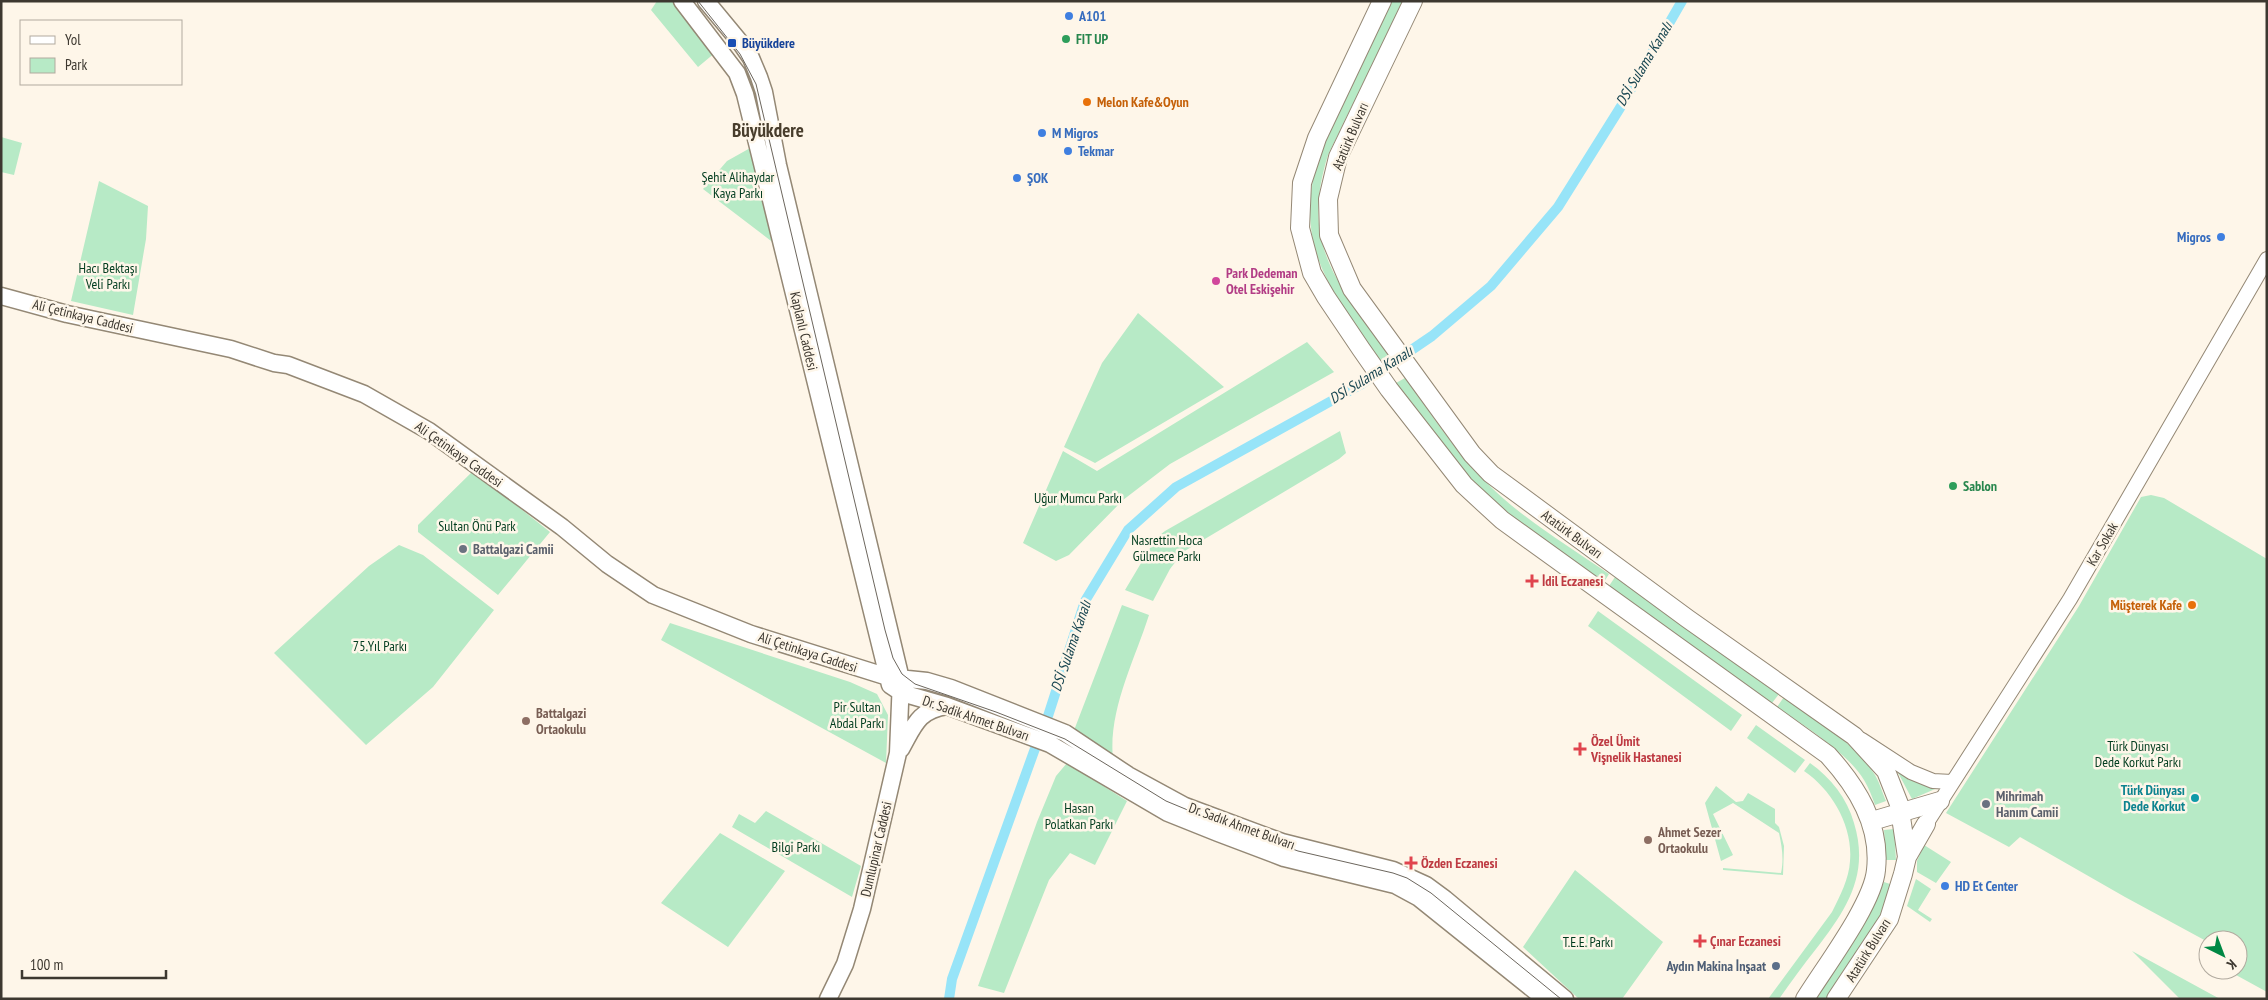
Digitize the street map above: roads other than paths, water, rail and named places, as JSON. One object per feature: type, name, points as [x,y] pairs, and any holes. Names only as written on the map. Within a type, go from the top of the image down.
[{"type":"main road","name":"Kaplanlı Caddesi","points":[[682,1],[737,73],[745,94],[897,683]]},
{"type":"main road","name":"Kaplanlı Caddesi","points":[[706,1],[751,58],[764,92],[781,175],[897,683]]},
{"type":"main road","name":"Atatürk Bulvarı","points":[[1382,1],[1317,138],[1302,183],[1300,228],[1312,272],[1326,297],[1388,388],[1464,485],[1502,520],[1828,755],[1849,777],[1872,821],[1876,871],[1864,907],[1805,999]]},
{"type":"main road","name":"Atatürk Bulvarı","points":[[1413,1],[1338,157],[1328,199],[1329,236],[1352,289],[1472,454],[1508,488],[1854,736],[1886,771],[1900,812],[1905,866],[1889,919],[1836,999]]},
{"type":"main road","name":"Ali Çetinkaya Caddesi","points":[[1,296],[67,314],[231,349],[274,363],[288,365],[364,394],[429,431],[562,528],[607,564],[653,595],[751,634],[897,683]]},
{"type":"main road","name":"Dr. Sadık Ahmet Bulvarı","points":[[897,683],[927,681],[951,688],[1065,734],[1128,775],[1185,806],[1282,842],[1393,870],[1410,877],[1445,899],[1565,999]]},
{"type":"main road","name":"Dr. Sadik Ahmet Bulvarı","points":[[897,683],[947,706],[1050,744]]},
{"type":"main road","name":"Dumlupinar Caddesi","points":[[828,999],[845,964],[862,909],[898,753],[897,683]]},
{"type":"main road","points":[[898,753],[916,721],[932,708],[947,706]]},
{"type":"main road","name":"Dr. Sadık Ahmet Bulvarı","points":[[1050,744],[1168,813],[1284,858],[1380,881],[1403,889],[1419,898],[1544,999]]},
{"type":"main road","points":[[1872,821],[1940,801]]},
{"type":"main road","points":[[1876,871],[1905,866],[1926,824]]},
{"type":"street","name":"Kar Sokak","points":[[1926,824],[2070,599],[2267,259]]},
{"type":"street","points":[[1854,736],[1872,745],[1911,772],[1933,781],[1952,782]]},
{"type":"waterway","name":"DSİ Sulama Kanalı","points":[[1048,716],[1085,601],[1128,530],[1176,487],[1360,385],[1432,336],[1491,286],[1558,207],[1620,108],[1682,1]]},
{"type":"waterway","name":"DSİ Sulama Kanalı","points":[[949,999],[952,979],[1037,743]]},
{"type":"tram line","points":[[698,1],[740,54],[756,84],[885,630],[893,658],[902,674],[915,684],[996,712],[1065,739],[1166,801],[1207,818],[1298,851],[1407,878],[1431,893],[1561,999]]},
{"type":"place","name":"A101","points":[[1069,16]]},
{"type":"place","name":"FIT UP","points":[[1066,39]]},
{"type":"place","name":"Büyükdere","points":[[732,43]]},
{"type":"place","name":"Melon Kafe&Oyun","points":[[1087,102]]},
{"type":"place","name":"M Migros","points":[[1042,133]]},
{"type":"place","name":"Tekmar","points":[[1068,151]]},
{"type":"place","name":"ŞOK","points":[[1017,178]]},
{"type":"place","name":"Migros","points":[[2221,237]]},
{"type":"place","name":"Park Dedeman Otel Eskişehir","points":[[1216,281]]},
{"type":"place","name":"Sablon","points":[[1953,486]]},
{"type":"place","name":"Battalgazi Camii","points":[[463,549]]},
{"type":"place","name":"İdil Eczanesi","points":[[1532,581]]},
{"type":"place","name":"Müşterek Kafe","points":[[2192,605]]},
{"type":"place","name":"Battalgazi Ortaokulu","points":[[526,721]]},
{"type":"place","name":"Özel Ümit Vişnelik Hastanesi","points":[[1580,749]]},
{"type":"place","name":"Türk Dünyası Dede Korkut","points":[[2195,798]]},
{"type":"place","name":"Mihrimah Hanım Camii","points":[[1986,804]]},
{"type":"place","name":"Ahmet Sezer Ortaokulu","points":[[1648,840]]},
{"type":"place","name":"Özden Eczanesi","points":[[1411,863]]},
{"type":"place","name":"HD Et Center","points":[[1945,886]]},
{"type":"place","name":"Çınar Eczanesi","points":[[1700,941]]},
{"type":"place","name":"Aydın Makina İnşaat","points":[[1776,966]]},
{"type":"district","name":"Büyükdere","points":[[768,130]]},
{"type":"park label","name":"Şehit Alihaydar Kaya Parkı","points":[[738,186]]},
{"type":"park label","name":"Hacı Bektaşı Veli Parkı","points":[[108,276]]},
{"type":"park label","name":"Uğur Mumcu Parkı","points":[[1078,498]]},
{"type":"park label","name":"Sultan Önü Park","points":[[477,526]]},
{"type":"park label","name":"Nasrettin Hoca Gülmece Parkı","points":[[1167,548]]},
{"type":"park label","name":"75.Yıl Parkı","points":[[380,646]]},
{"type":"park label","name":"Pir Sultan Abdal Parkı","points":[[857,716]]},
{"type":"park label","name":"Türk Dünyası Dede Korkut Parkı","points":[[2138,754]]},
{"type":"park label","name":"Hasan Polatkan Parkı","points":[[1079,816]]},
{"type":"park label","name":"Bilgi Parkı","points":[[796,847]]},
{"type":"park label","name":"T.E.E. Parkı","points":[[1588,942]]}]
